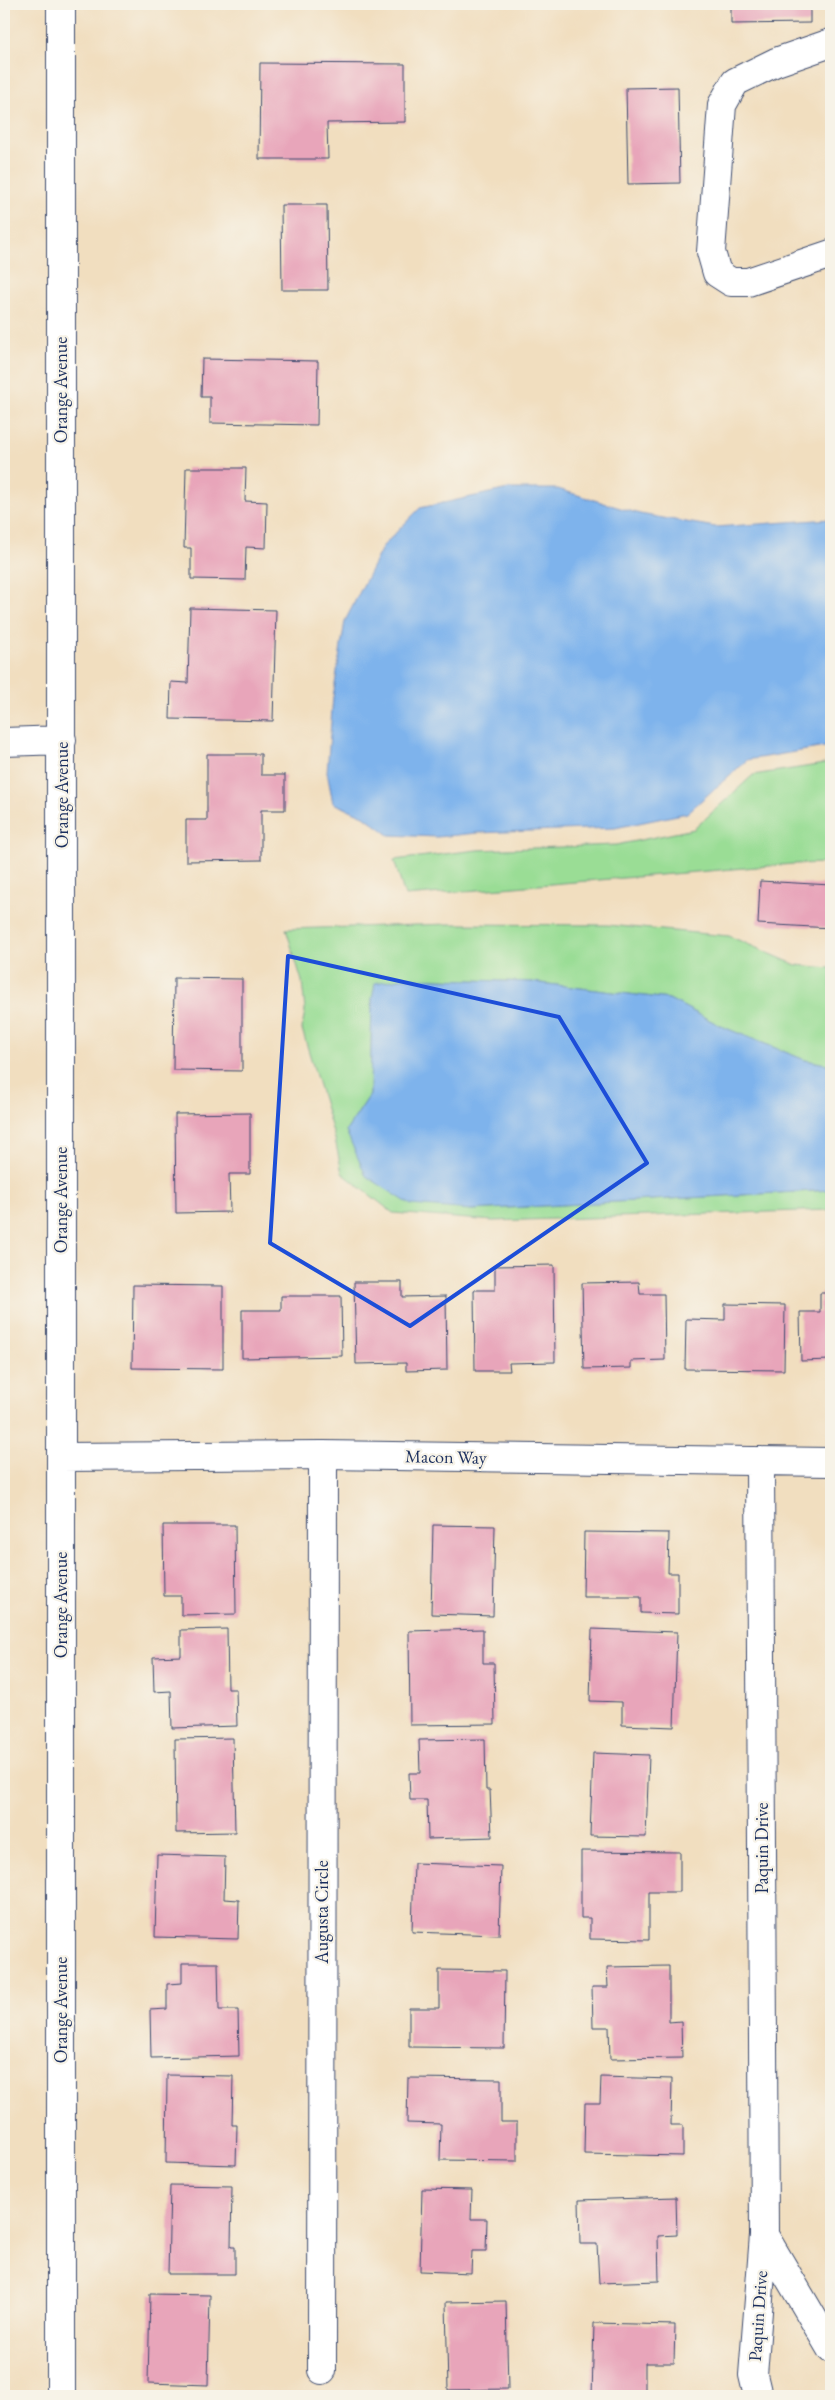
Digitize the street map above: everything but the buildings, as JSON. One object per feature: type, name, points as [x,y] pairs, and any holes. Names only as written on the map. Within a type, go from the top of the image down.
[{"type":"street","name":"Orange Avenue","points":[[61,4],[61,2396]]},
{"type":"street","points":[[831,43],[776,62],[735,82],[722,105],[711,252],[716,273],[731,282],[748,282],[831,254]]},
{"type":"street","points":[[4,742],[62,740]]},
{"type":"street","name":"Macon Way","points":[[61,1457],[323,1455],[831,1462]]},
{"type":"street","name":"Augusta Circle","points":[[322,2370],[323,1455]]},
{"type":"street","name":"Paquin Drive","points":[[758,2396],[753,2375],[764,2235],[760,1461]]},
{"type":"street","name":"Paquin Drive","points":[[764,2235],[831,2349]]},
{"type":"highlighted area","points":[[288,956],[559,1017],[647,1163],[410,1326],[270,1243]]},
{"type":"green space","points":[[831,763],[831,863],[793,864],[405,896],[394,860],[477,850],[616,845],[694,829],[753,775]]},
{"type":"green space","points":[[451,924],[607,925],[729,936],[796,965],[831,968],[831,1065],[805,1060],[723,1027],[669,999],[532,982],[405,978],[372,999],[370,1095],[346,1131],[471,1210],[831,1190],[831,1210],[493,1221],[393,1213],[342,1173],[335,1139],[302,1029],[305,1010],[302,981],[286,929]]},
{"type":"water","points":[[508,489],[558,489],[640,514],[715,527],[831,519],[831,746],[747,760],[687,813],[615,828],[477,833],[437,837],[389,835],[364,816],[333,803],[327,772],[333,697],[345,621],[383,546],[420,508]]},
{"type":"water","points":[[405,978],[532,982],[669,999],[723,1027],[805,1060],[831,1065],[831,1190],[471,1210],[411,1205],[366,1176],[346,1131],[370,1095],[372,999],[375,983]]}]
